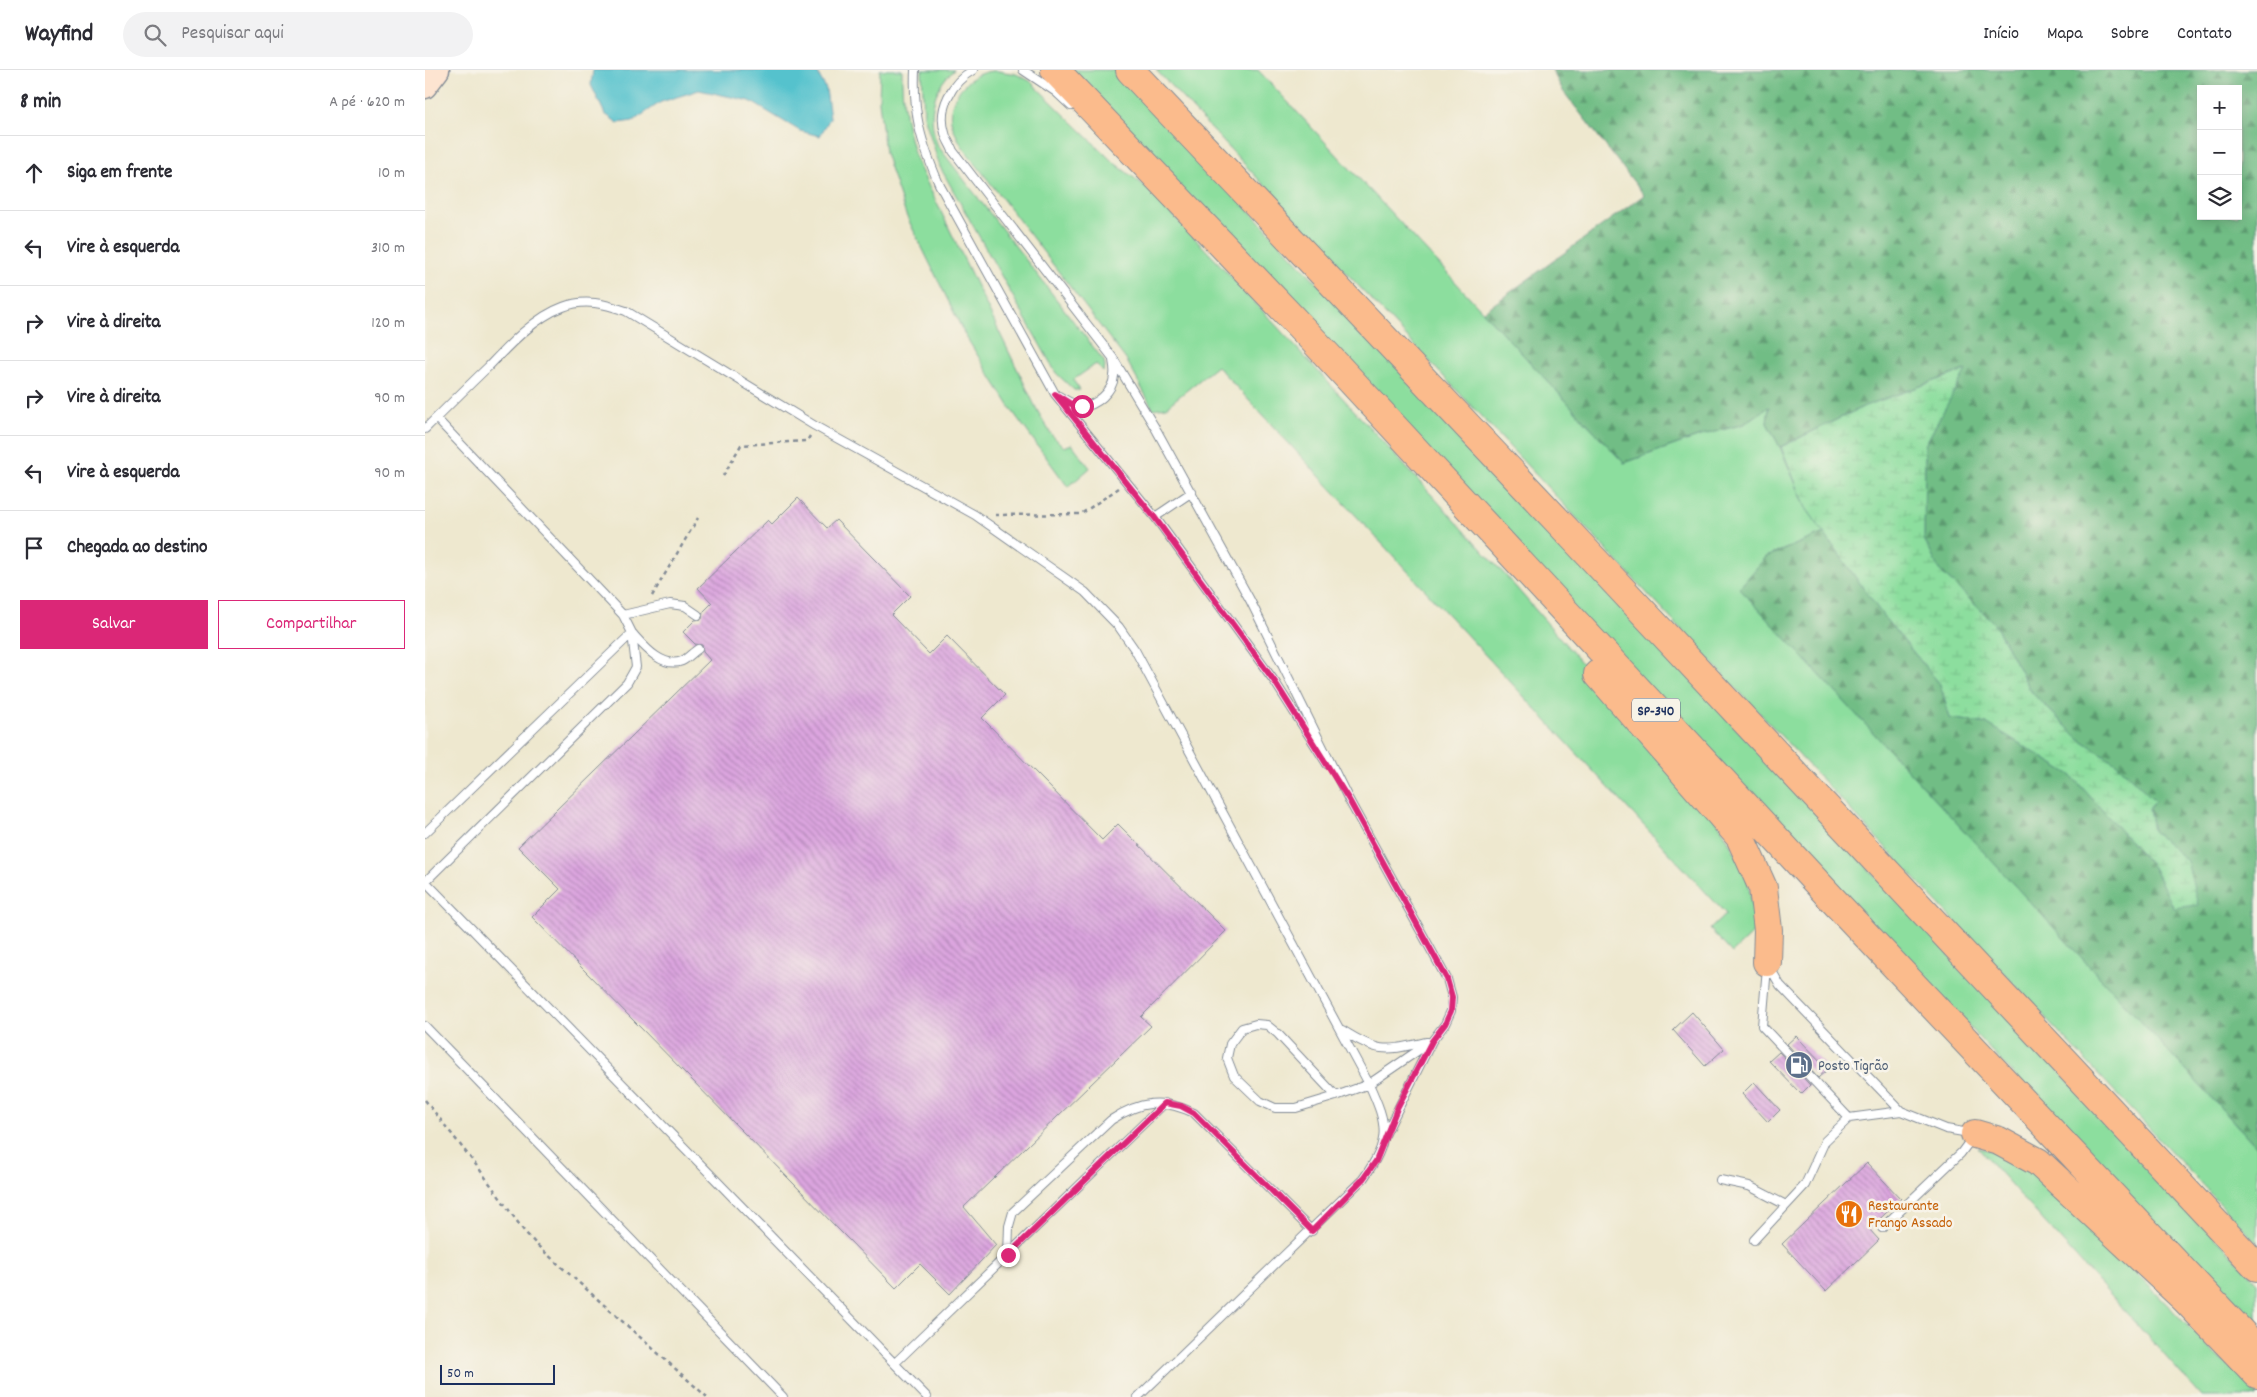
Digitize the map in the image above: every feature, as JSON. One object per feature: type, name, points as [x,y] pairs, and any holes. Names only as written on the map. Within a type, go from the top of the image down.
[{"type":"highway","name":"SP-340","points":[[1055,70],[1315,342],[1833,900],[2257,1349]]},
{"type":"highway","points":[[1130,70],[1576,541],[2257,1267]]},
{"type":"highway","points":[[1315,342],[1378,428],[1526,589],[1740,837],[1763,888],[1767,930],[1767,962]]},
{"type":"highway","points":[[1975,1134],[1999,1141],[2038,1162],[2185,1300],[2257,1374]]},
{"type":"street","points":[[425,87],[438,70]]},
{"type":"lane","points":[[915,70],[914,98],[923,148],[939,184],[1055,394],[1155,518],[1275,682],[1349,800]]},
{"type":"lane","points":[[973,70],[957,81],[947,97],[943,116],[944,132],[953,150],[1113,358],[1192,492],[1250,600],[1349,800],[1447,979],[1452,997],[1451,1011],[1445,1024],[1432,1041],[1385,1135],[1376,1161],[1363,1179],[1312,1231],[1138,1397]]},
{"type":"lane","points":[[1023,70],[1057,92],[1077,112]]},
{"type":"lane","points":[[1133,164],[1191,212]]},
{"type":"lane","points":[[425,429],[534,324],[562,307],[583,302],[604,303],[626,311],[815,426],[975,515],[1085,592],[1119,627],[1139,659],[1369,1084],[1381,1112],[1385,1135]]},
{"type":"lane","points":[[1055,394],[1071,404],[1082,406],[1095,402],[1109,390],[1114,377],[1113,358]]},
{"type":"lane","points":[[436,418],[623,615],[632,633],[649,651],[666,661],[681,662],[698,649]]},
{"type":"lane","points":[[1155,518],[1192,492]]},
{"type":"lane","points":[[623,615],[670,604],[685,606],[697,615]]},
{"type":"lane","points":[[425,833],[632,633]]},
{"type":"lane","points":[[632,633],[636,667],[627,683],[425,881],[927,1397]]},
{"type":"lane","points":[[1767,962],[1780,985],[1901,1111],[1946,1129],[1975,1134],[1961,1153],[1882,1228]]},
{"type":"lane","points":[[1767,962],[1762,1026],[1849,1118]]},
{"type":"lane","points":[[1336,1096],[1278,1034],[1267,1025],[1256,1024],[1242,1028],[1230,1044],[1227,1058],[1234,1076],[1260,1101],[1275,1108],[1296,1108],[1336,1096],[1369,1084],[1432,1041]]},
{"type":"lane","points":[[425,1026],[783,1397]]},
{"type":"lane","points":[[1340,1029],[1375,1049],[1397,1049],[1432,1041]]},
{"type":"lane","points":[[895,1363],[1165,1103]]},
{"type":"lane","points":[[1008,1255],[1009,1226],[1013,1212],[1111,1120],[1128,1109],[1148,1104],[1165,1103],[1181,1106],[1194,1113],[1312,1231]]},
{"type":"lane","points":[[1754,1240],[1805,1185],[1825,1141],[1849,1118],[1901,1111]]},
{"type":"lane","points":[[1720,1180],[1749,1186],[1787,1205]]},
{"type":"path","points":[[723,476],[741,445],[807,441],[815,426]]},
{"type":"path","points":[[975,515],[1081,514],[1127,483]]},
{"type":"path","points":[[645,609],[698,518]]},
{"type":"path","points":[[425,1100],[480,1170],[507,1209],[539,1246],[707,1397]]},
{"type":"green space","points":[[880,70],[902,70],[905,115],[916,160],[1037,410],[1051,434],[1064,447],[1072,444],[1090,468],[1068,487],[1013,412],[965,335],[906,215],[885,153],[879,101]]},
{"type":"green space","points":[[922,70],[954,70],[940,86],[933,105],[933,125],[938,146],[1104,361],[1105,367],[1103,372],[1096,364],[1073,380],[1080,390],[1074,390],[1056,373],[940,167],[924,116]]},
{"type":"green space","points":[[1068,70],[1117,70],[2257,1282],[2257,1333]]},
{"type":"green space","points":[[1156,70],[1258,70],[1624,463],[1703,435],[1744,424],[1770,406],[1767,423],[1780,447],[1806,508],[1824,533],[1766,557],[1740,588],[2257,1147],[2257,1243]]},
{"type":"green space","points":[[1552,70],[2257,70],[2257,1147],[1739,588],[1766,557],[1824,533],[1884,617],[1940,684],[1950,718],[1988,724],[2071,775],[2153,867],[2174,908],[2187,861],[2153,831],[2149,809],[2154,801],[2117,764],[2078,738],[2032,693],[1994,623],[1939,570],[1924,539],[1925,445],[1965,370],[1865,406],[1780,447],[1767,423],[1769,407],[1744,424],[1703,435],[1624,463],[1483,312],[1644,195],[1563,91]]},
{"type":"green space","points":[[998,71],[1016,74],[1030,81],[1113,162],[1146,187],[1226,271],[1507,577],[1661,754],[1719,824],[1747,874],[1756,930],[1732,953],[1710,929],[1726,914],[1217,366],[1166,407],[1153,409],[1127,361],[962,146],[954,131],[950,114],[955,99],[964,85],[976,76]]},
{"type":"green space","points":[[1966,370],[1925,445],[1924,539],[1939,570],[1994,623],[2032,693],[2078,738],[2117,764],[2155,801],[2149,809],[2153,831],[2187,861],[2198,905],[2174,908],[2153,867],[2071,775],[1988,724],[1950,718],[1940,684],[1884,617],[1806,508],[1781,447],[1865,406]]},
{"type":"green space","points":[[1978,1148],[2006,1153],[2036,1170],[2219,1358],[2257,1391],[2257,1397],[2202,1397]]},
{"type":"water","points":[[593,70],[816,70],[826,89],[830,118],[820,136],[800,131],[750,101],[699,90],[661,102],[633,121],[618,123],[605,114],[591,85]]},
{"type":"building","points":[[798,498],[827,528],[836,520],[910,596],[891,615],[929,654],[947,636],[1005,695],[982,718],[1102,840],[1118,824],[1226,931],[1141,1017],[1151,1026],[964,1207],[996,1245],[950,1294],[920,1264],[896,1288],[532,917],[560,889],[518,847],[710,660],[703,652],[702,645],[695,644],[683,632],[695,620],[702,619],[703,612],[712,603],[698,588],[768,520],[772,524]]},
{"type":"building","points":[[1692,1012],[1724,1049],[1705,1066],[1673,1030]]},
{"type":"building","points":[[1796,1036],[1828,1069],[1818,1078],[1787,1044]]},
{"type":"building","points":[[1779,1052],[1810,1085],[1801,1094],[1769,1061]]},
{"type":"building","points":[[1754,1082],[1780,1110],[1768,1122],[1742,1094]]},
{"type":"building","name":"Restaurante Frango Assado","points":[[1867,1163],[1901,1199],[1869,1229],[1879,1240],[1826,1291],[1782,1244]]},
{"type":"place","name":"Posto Tigrão","points":[[1799,1065]]},
{"type":"place","name":"Restaurante Frango Assado","points":[[1849,1214]]},
{"type":"route","points":[[1008,1255],[1165,1103],[1181,1106],[1194,1113],[1312,1231],[1363,1179],[1376,1161],[1398,1106],[1432,1041],[1445,1024],[1451,1011],[1452,997],[1447,979],[1439,964],[1349,800],[1275,682],[1155,518],[1055,394],[1071,404],[1082,406]]}]
